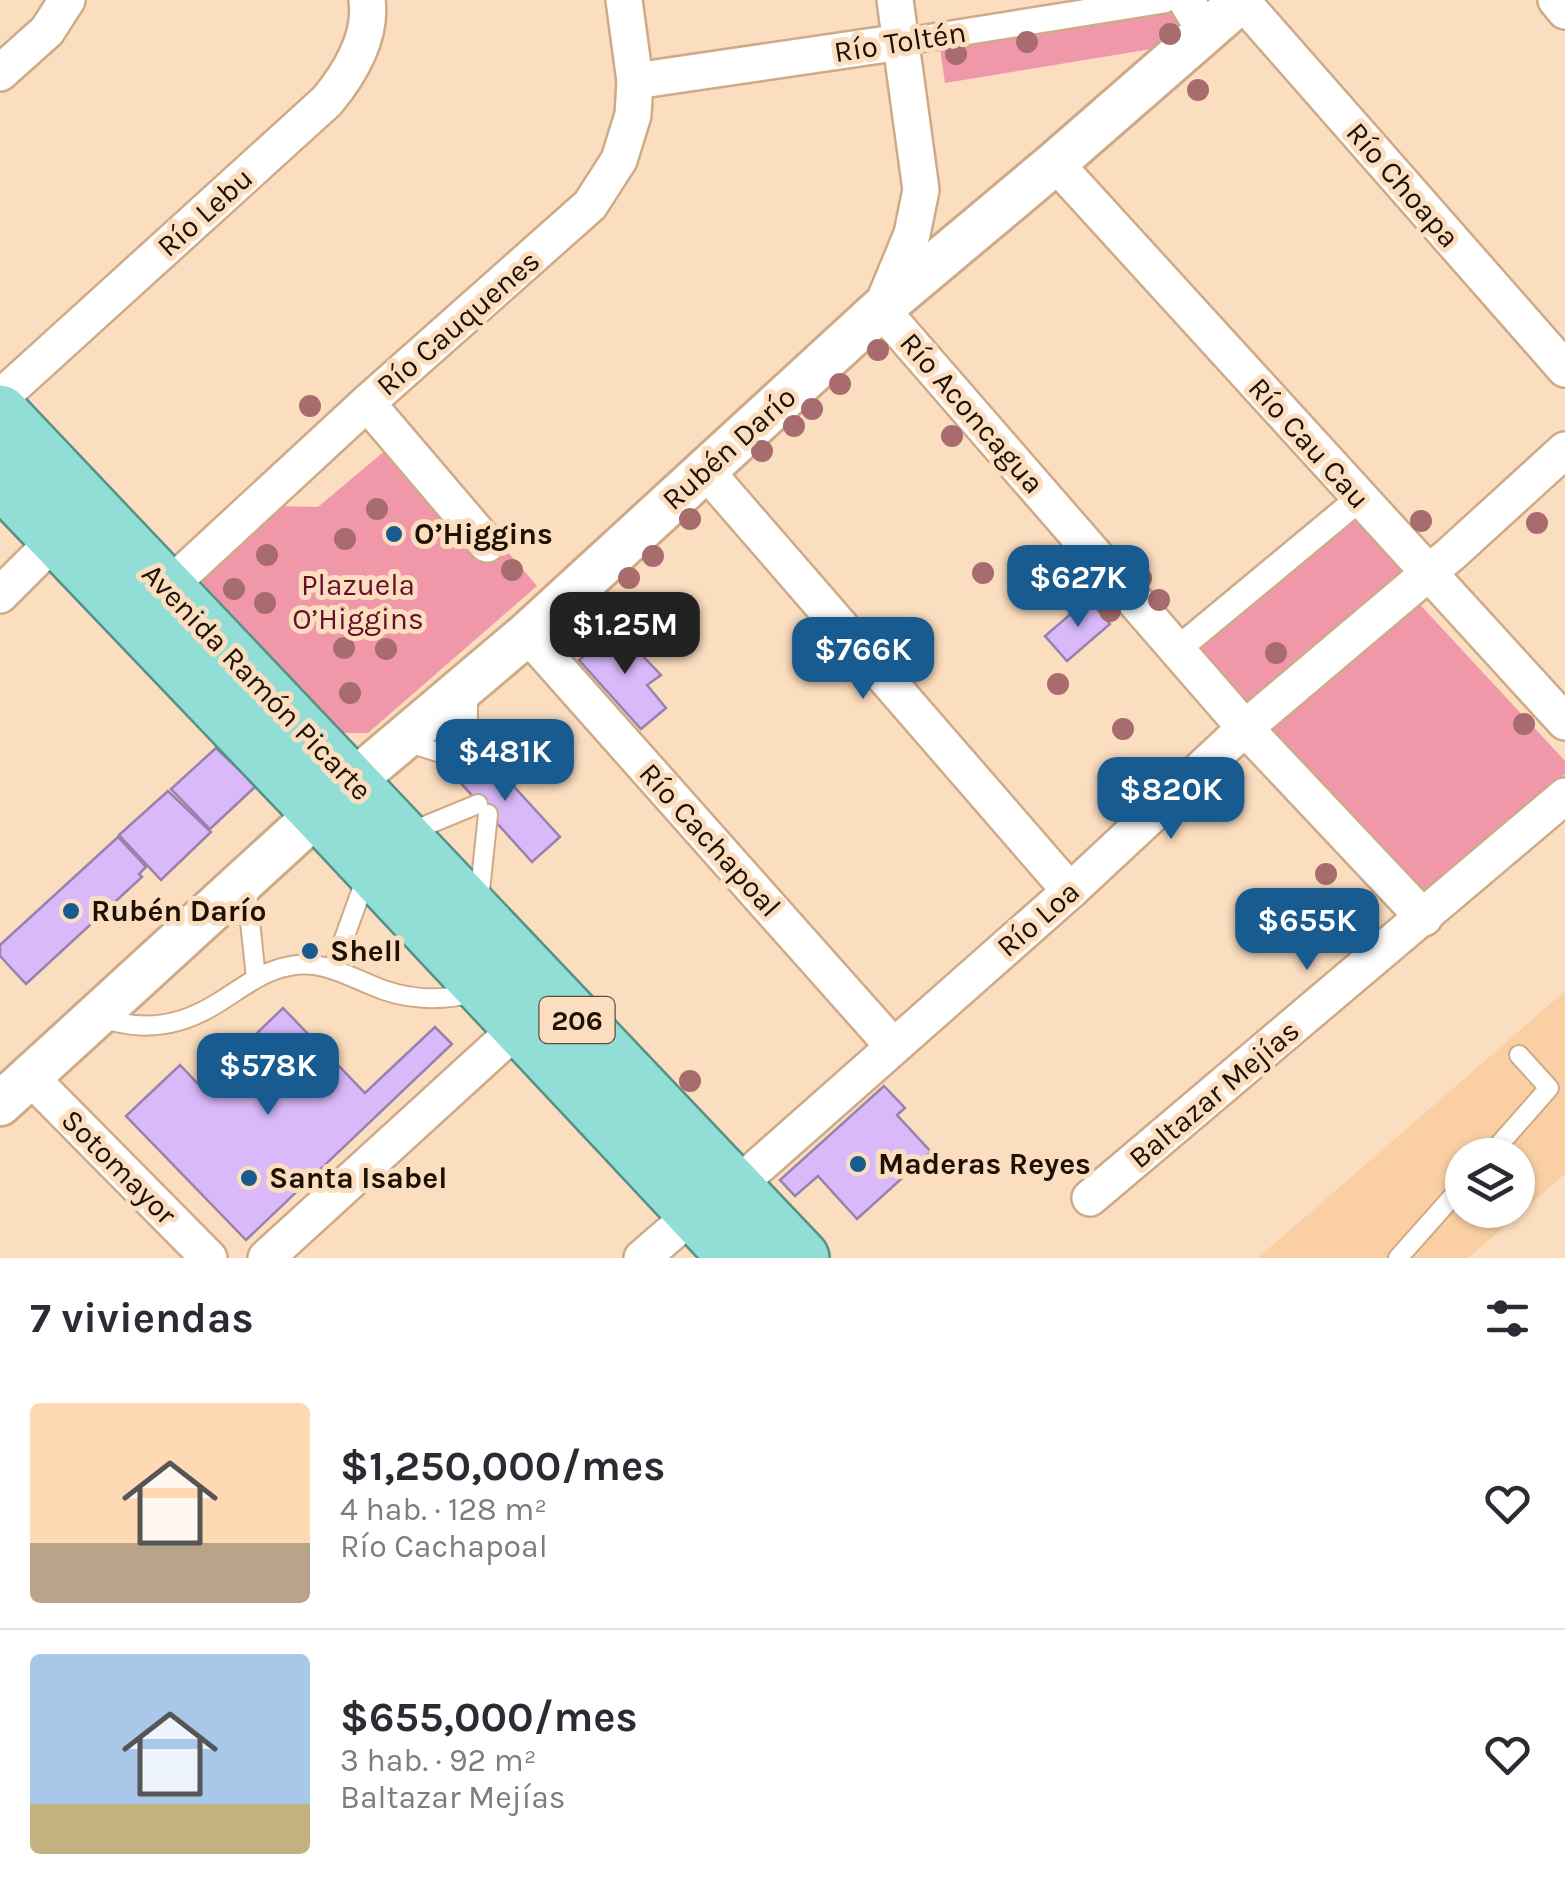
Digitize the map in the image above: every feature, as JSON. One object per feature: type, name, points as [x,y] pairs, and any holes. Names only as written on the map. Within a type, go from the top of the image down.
[{"type":"highway","name":"Avenida Ramón Picarte","points":[[0,413],[167,588],[336,797],[386,851],[503,1008],[714,1200],[801,1258]]},
{"type":"highway","name":"Avenida Ramón Picarte","points":[[0,478],[58,538],[336,797]]},
{"type":"highway","name":"Avenida Ramón Picarte","points":[[386,851],[478,916],[714,1200],[737,1258]]},
{"type":"street","points":[[0,73],[47,30],[67,0]]},
{"type":"street","name":"Río Lebu","points":[[0,398],[340,86],[358,52],[367,0]]},
{"type":"street","name":"Río Cauquenes","points":[[167,588],[590,205],[606,183],[628,138],[635,81],[624,0]]},
{"type":"street","points":[[880,309],[912,234],[921,190],[894,0]]},
{"type":"street","name":"Río Toltén","points":[[635,81],[1164,0]]},
{"type":"street","name":"Rubén Darío","points":[[15,1090],[336,797],[527,634],[880,309],[1055,163],[1196,17],[1241,0]]},
{"type":"street","name":"Río Choapa","points":[[1241,0],[1565,369]]},
{"type":"street","points":[[1556,0],[1565,10]]},
{"type":"street","name":"Río Cau Cau","points":[[1055,163],[1565,722]]},
{"type":"street","name":"Río Aconcagua","points":[[880,309],[1246,728],[1424,918]]},
{"type":"street","points":[[367,403],[487,544]]},
{"type":"street","name":"Río Loa","points":[[642,1258],[1070,892],[1246,728],[1565,450]]},
{"type":"street","points":[[704,470],[1070,892]]},
{"type":"street","points":[[1178,649],[1360,498]]},
{"type":"street","points":[[0,595],[58,538]]},
{"type":"street","name":"Río Cachapoal","points":[[527,634],[893,1046]]},
{"type":"street","name":"Baltazar Mejías","points":[[1090,1198],[1565,796]]},
{"type":"street","points":[[266,1258],[503,1008]]},
{"type":"street","name":"Sotomayor","points":[[15,1090],[209,1258]]},
{"type":"lane","points":[[401,741],[467,756],[469,684]]},
{"type":"lane","points":[[334,968],[386,851],[483,809],[478,916]]},
{"type":"lane","points":[[246,879],[256,978]]},
{"type":"lane","points":[[96,1016],[126,1027],[170,1023],[195,1016],[256,978],[294,965],[334,968],[387,992],[411,997],[449,998],[503,1008]]},
{"type":"lane","points":[[1505,1138],[1549,1088],[1519,1055]]},
{"type":"lane","points":[[1398,1258],[1445,1205]]},
{"type":"shaded area","points":[[1565,991],[1565,1174],[1535,1200],[1535,1138],[1445,1138],[1445,1228],[1503,1228],[1468,1258],[1258,1258]]},
{"type":"green space","points":[[1175,4],[1182,44],[945,83],[939,42]]},
{"type":"green space","name":"Plazuela O’Higgins","points":[[387,449],[501,544],[537,586],[368,733],[340,733],[203,592],[203,563],[270,506],[318,507]]},
{"type":"green space","points":[[1342,500],[1406,575],[1247,711],[1182,638]]},
{"type":"green space","points":[[1413,597],[1565,761],[1565,774],[1423,907],[1267,726]]},
{"type":"building","points":[[1088,599],[1110,624],[1067,661],[1045,636]]},
{"type":"building","points":[[616,628],[661,675],[647,685],[666,708],[641,729],[579,660]]},
{"type":"building","points":[[477,746],[560,837],[532,862],[450,771]]},
{"type":"building","points":[[216,748],[256,786],[210,829],[171,789]]},
{"type":"building","points":[[168,791],[211,832],[161,880],[119,835]]},
{"type":"building","name":"Rubén Darío","points":[[118,837],[146,867],[139,874],[142,877],[26,984],[0,956],[0,945]]},
{"type":"building","name":"Santa Isabel","points":[[283,1008],[365,1093],[435,1027],[452,1044],[246,1240],[126,1116],[180,1065],[201,1087]]},
{"type":"building","name":"Maderas Reyes","points":[[884,1086],[905,1108],[897,1115],[931,1152],[857,1219],[818,1176],[795,1196],[780,1180]]},
{"type":"place","name":"O’Higgins","points":[[394,534]]},
{"type":"place","name":"Rubén Darío","points":[[71,911]]},
{"type":"place","name":"Shell","points":[[310,951]]},
{"type":"place","name":"Maderas Reyes","points":[[858,1164]]},
{"type":"place","name":"Santa Isabel","points":[[249,1178]]}]
